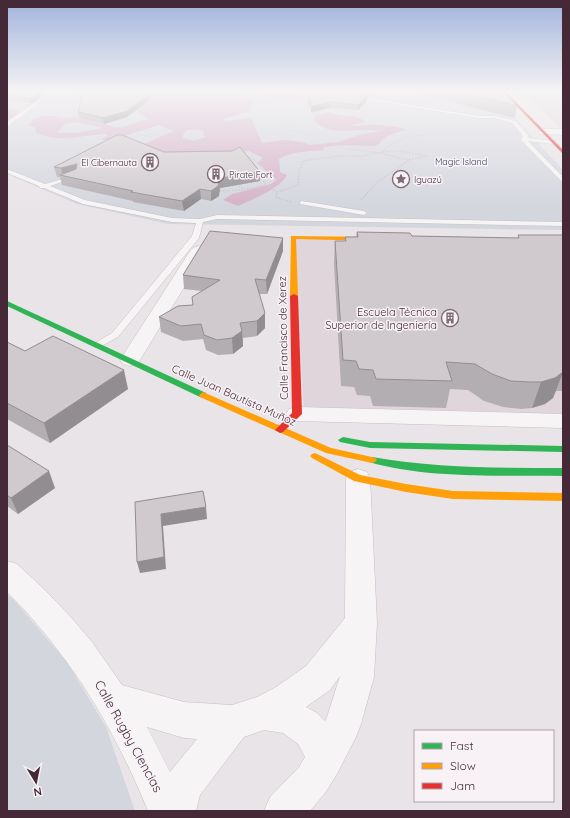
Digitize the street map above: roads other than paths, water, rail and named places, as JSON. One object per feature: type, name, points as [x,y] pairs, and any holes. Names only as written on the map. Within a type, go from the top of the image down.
[{"type":"street","points":[[543,132],[563,132]]},
{"type":"street","points":[[543,132],[563,153]]},
{"type":"street","points":[[130,360],[204,228]]},
{"type":"street","name":"Calle Francisco de Xerez","points":[[280,430],[297,414],[293,237],[388,239]]},
{"type":"street","name":"Calle Juan Bautista Muñoz","points":[[7,303],[296,437],[320,437]]},
{"type":"street","points":[[297,414],[563,421]]},
{"type":"street","points":[[296,437],[330,450],[393,465],[431,469],[563,472]]},
{"type":"street","points":[[296,437],[308,452],[358,478],[406,488],[453,495],[563,497]]},
{"type":"street","points":[[335,439],[370,445],[563,449]]},
{"type":"street","points":[[289,808],[312,780],[343,724],[357,677],[360,623],[358,478]]},
{"type":"street","name":"Calle Rugby Ciencias","points":[[7,573],[30,593],[76,646],[112,699],[151,772],[168,811]]},
{"type":"street","points":[[176,811],[184,785],[248,717],[288,699],[318,678],[360,623]]},
{"type":"street","points":[[112,699],[184,720],[283,715],[302,724],[313,734],[320,744],[324,760]]},
{"type":"lane","points":[[521,130],[526,136],[523,139]]},
{"type":"lane","points":[[523,139],[553,142]]},
{"type":"lane","points":[[523,139],[563,180]]},
{"type":"lane","points":[[9,169],[19,176],[42,187],[83,202],[204,228]]},
{"type":"lane","points":[[42,187],[76,176]]},
{"type":"lane","points":[[302,203],[402,219]]},
{"type":"lane","points":[[98,345],[115,335],[196,236],[217,216],[402,219],[563,224]]},
{"type":"place","name":"El Cibernauta","points":[[150,162]]},
{"type":"place","name":"Pirate Fort","points":[[216,174]]},
{"type":"place","name":"Iguazú","points":[[401,179]]},
{"type":"place","name":"Escuela Técnica Superior de Ingeniería","points":[[450,318]]},
{"type":"park label","name":"Magic Island","points":[[461,161]]}]
